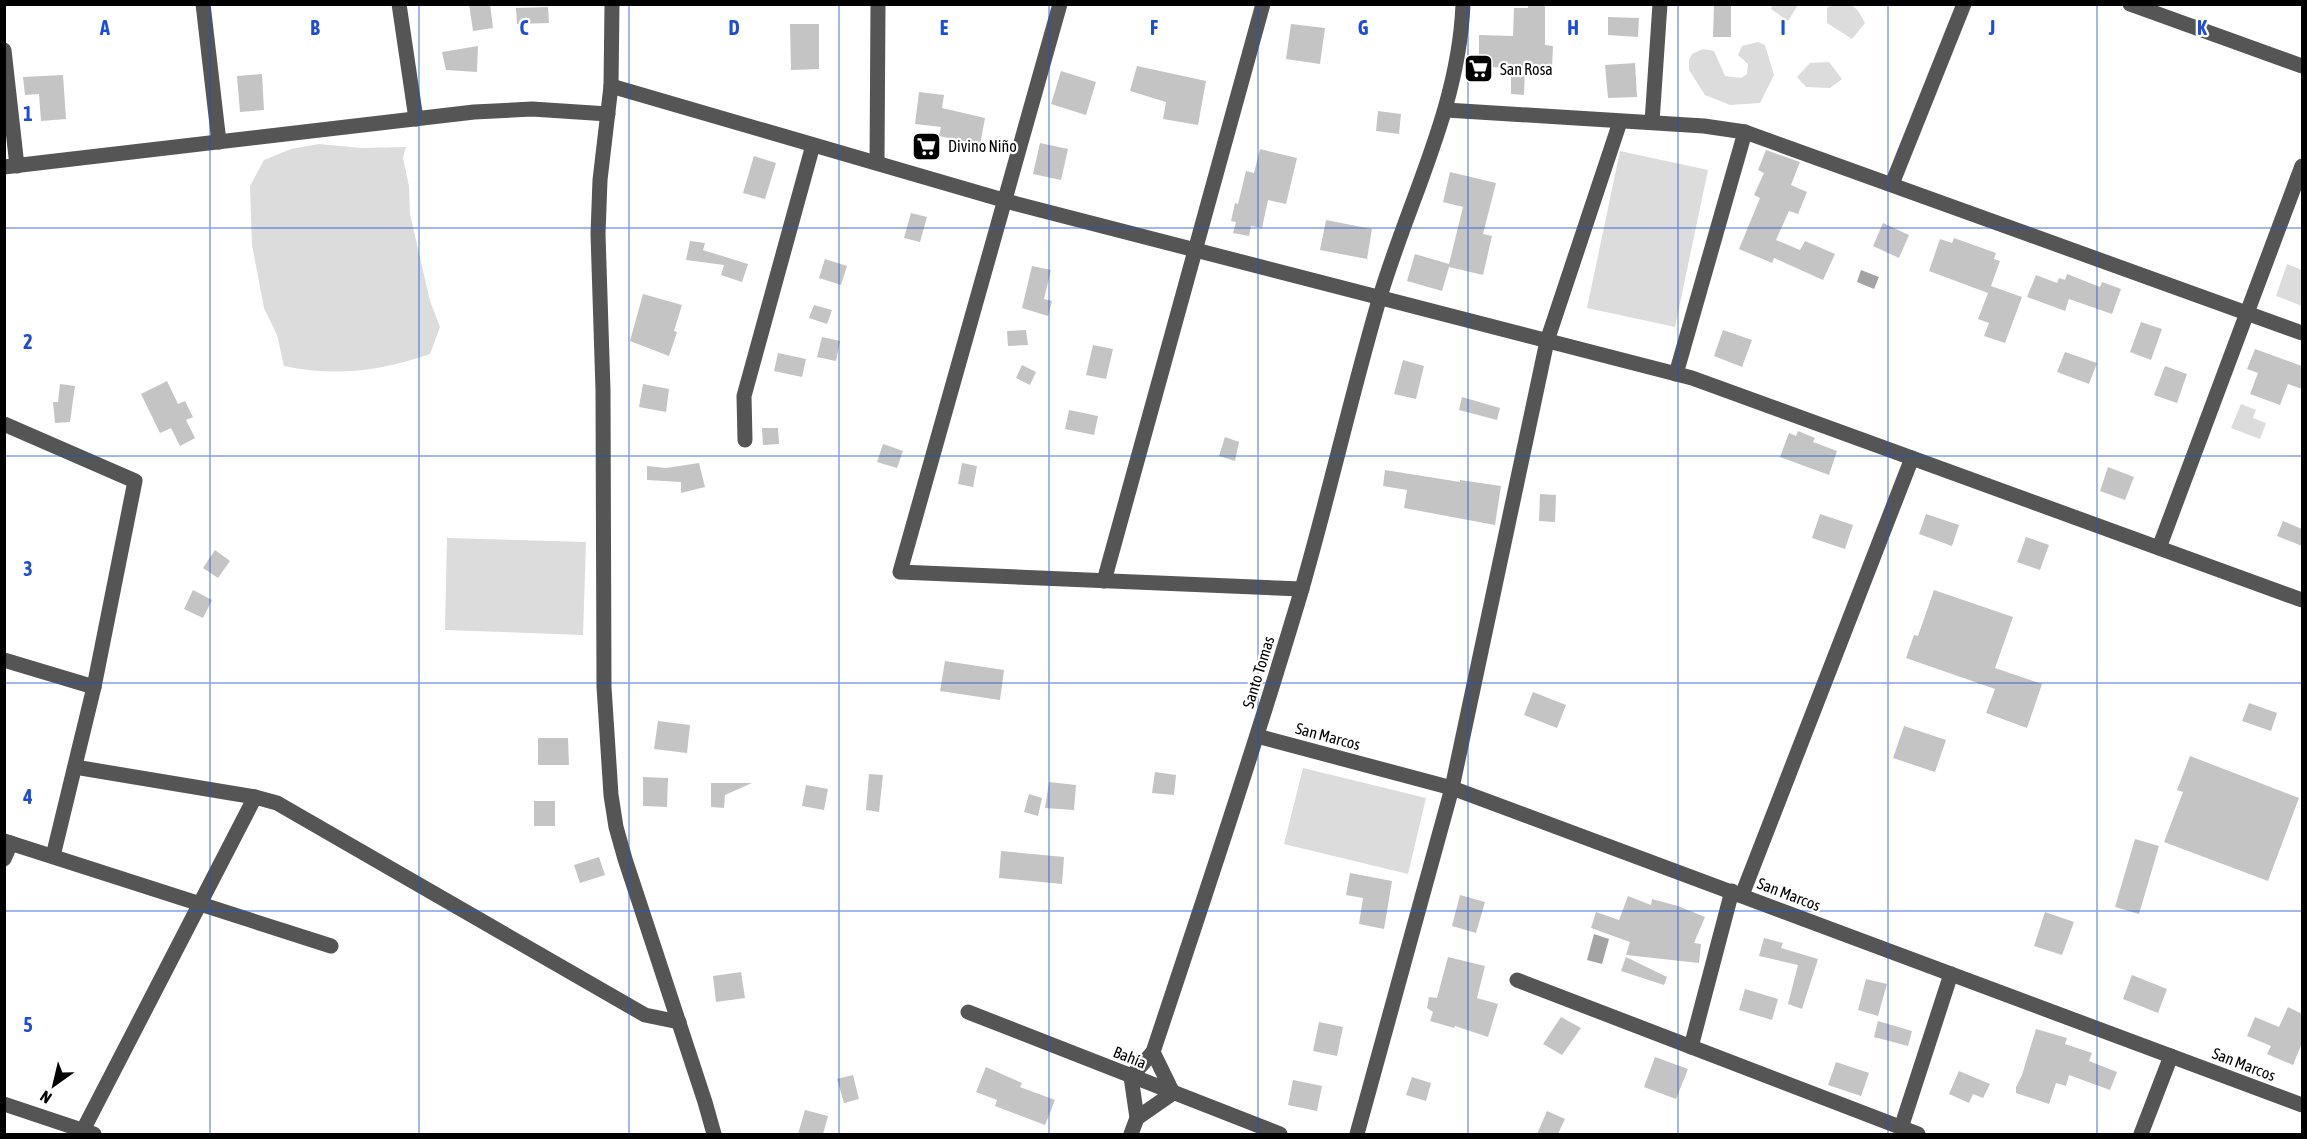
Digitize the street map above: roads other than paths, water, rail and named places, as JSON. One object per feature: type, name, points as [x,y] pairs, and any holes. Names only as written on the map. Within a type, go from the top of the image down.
[{"type":"street","points":[[203,4],[219,142]]},
{"type":"street","points":[[399,4],[416,119]]},
{"type":"street","points":[[612,4],[611,86],[600,180],[598,234],[603,390],[604,654],[608,763],[616,827],[625,859],[714,1134]]},
{"type":"street","points":[[877,163],[878,4]]},
{"type":"street","points":[[1059,4],[900,572],[1302,589]]},
{"type":"street","points":[[1104,581],[1263,4]]},
{"type":"street","name":"Santo Tomas","points":[[1131,1077],[1153,1052],[1257,736],[1302,589],[1380,298],[1446,110],[1459,45],[1463,4]]},
{"type":"street","points":[[1652,122],[1660,4]]},
{"type":"street","points":[[1892,184],[1964,4]]},
{"type":"street","points":[[2130,4],[2302,66]]},
{"type":"street","points":[[4,50],[11,166],[416,119],[532,108],[608,114]]},
{"type":"street","points":[[611,86],[1005,200],[1676,374],[2302,600]]},
{"type":"street","points":[[1446,110],[1620,122],[1652,122],[1745,132],[2302,333]]},
{"type":"street","points":[[1357,1134],[1452,788],[1547,341],[1620,122]]},
{"type":"street","points":[[1676,374],[1745,132]]},
{"type":"street","points":[[745,440],[744,396],[813,145]]},
{"type":"street","points":[[2158,548],[2302,166]]},
{"type":"street","points":[[4,424],[135,481],[94,687],[53,856]]},
{"type":"street","points":[[1691,1047],[1737,893],[1912,458]]},
{"type":"street","points":[[4,660],[94,687]]},
{"type":"street","name":"San Marcos","points":[[1257,736],[1452,788],[2302,1105]]},
{"type":"street","points":[[75,767],[255,797],[277,803],[645,1015],[679,1022]]},
{"type":"street","points":[[4,1104],[86,1133],[255,797]]},
{"type":"street","points":[[4,859],[8,842],[331,946]]},
{"type":"street","points":[[1901,1128],[1951,974]]},
{"type":"street","points":[[1517,980],[1918,1134]]},
{"type":"street","name":"Bahía","points":[[968,1012],[1280,1134]]},
{"type":"street","points":[[1137,1118],[1173,1093],[1153,1052]]},
{"type":"street","points":[[2141,1134],[2172,1056]]},
{"type":"street","points":[[1131,1077],[1137,1118],[1131,1134]]},
{"type":"place","name":"San Rosa","points":[[1479,69]]},
{"type":"place","name":"Divino Niño","points":[[927,146]]}]
